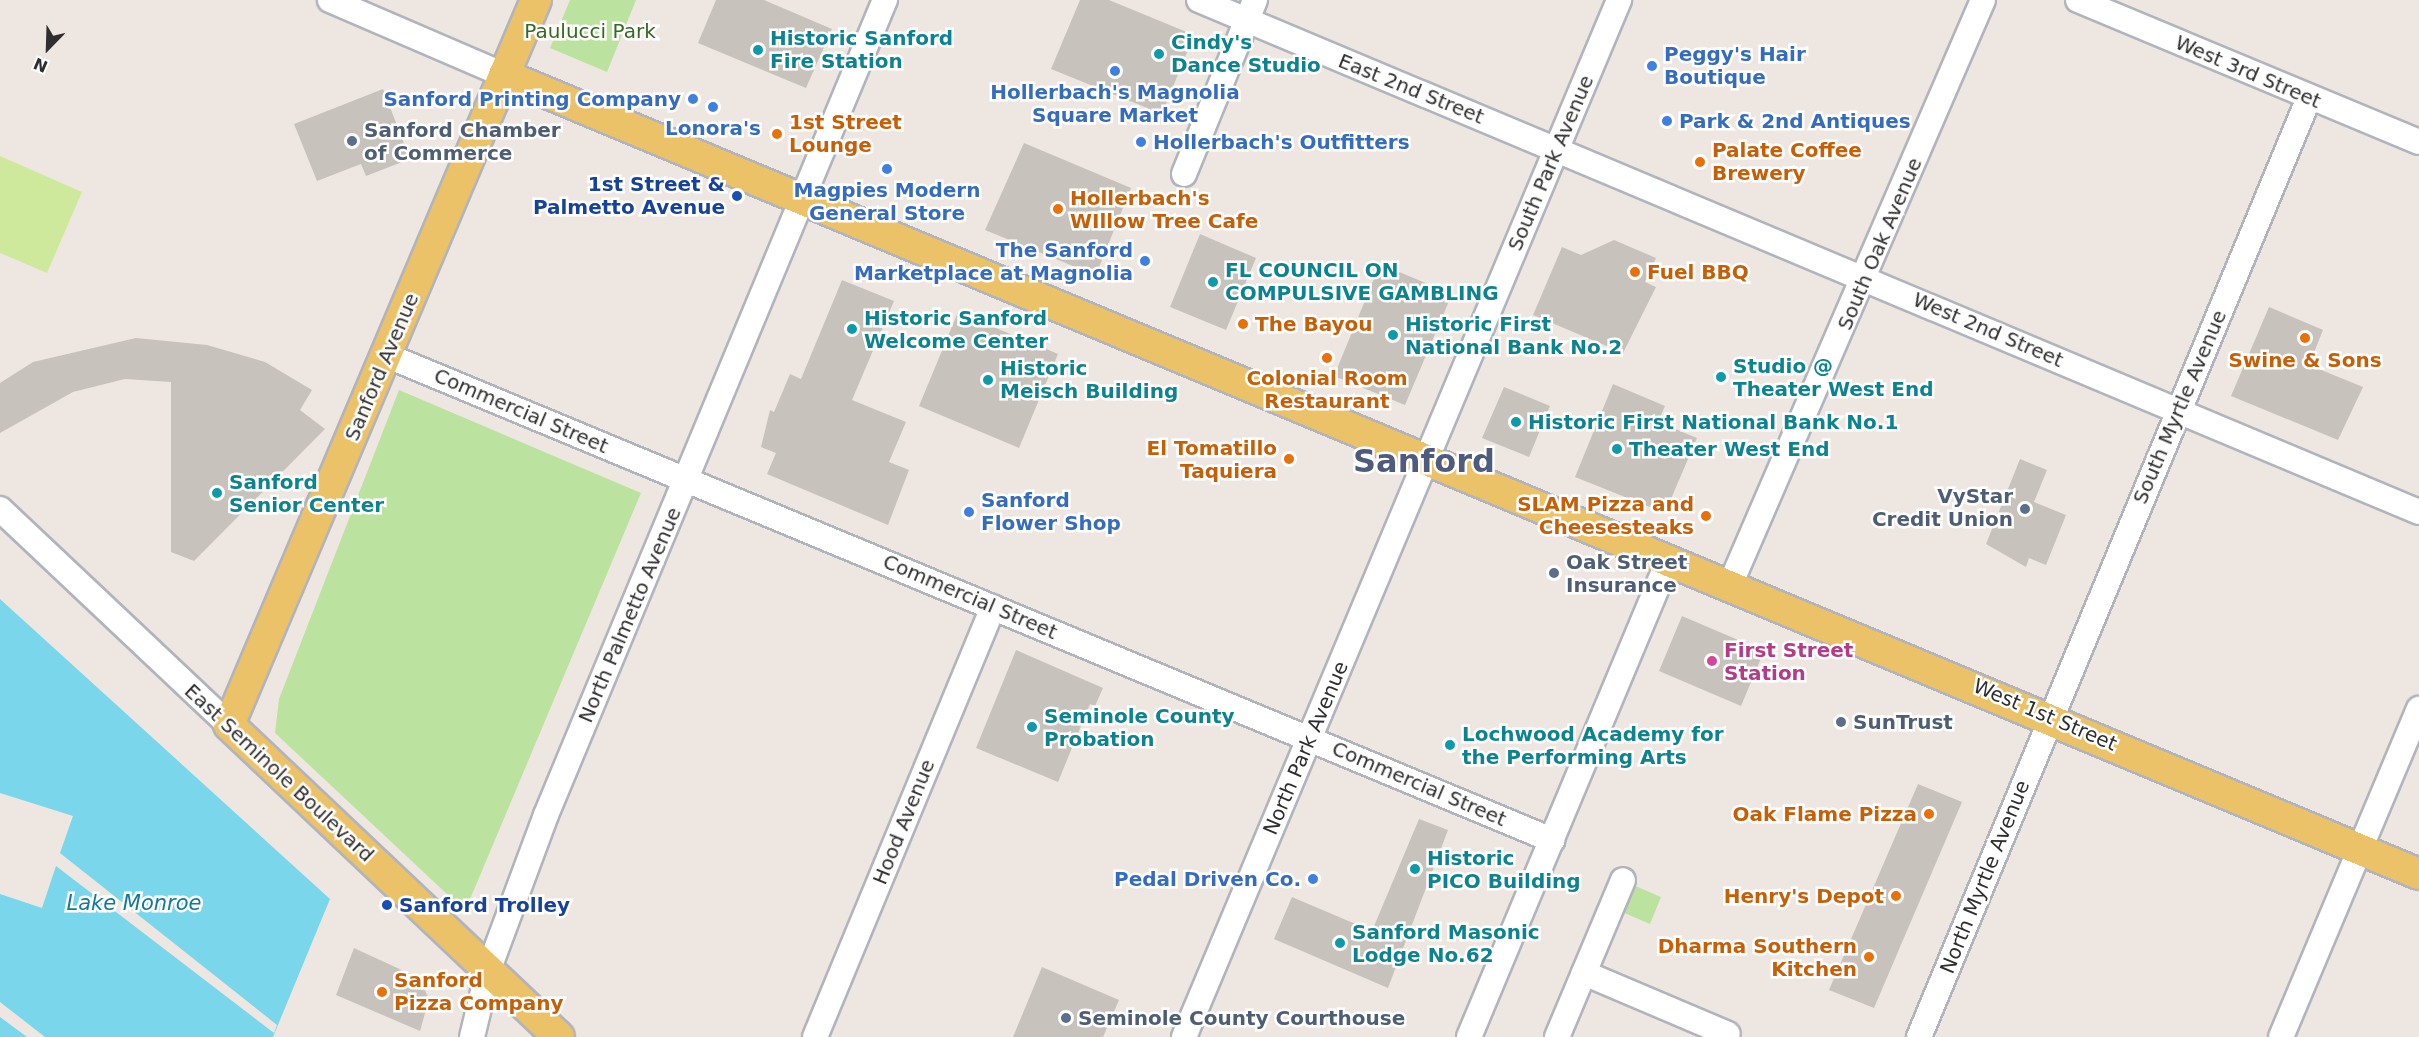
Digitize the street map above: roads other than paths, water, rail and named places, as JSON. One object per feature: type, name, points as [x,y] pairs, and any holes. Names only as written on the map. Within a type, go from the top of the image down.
[{"type":"main road","name":"Sanford Avenue","points":[[229,725],[388,356],[536,0]]},
{"type":"main road","name":"West 1st Street","points":[[504,75],[2052,717],[2419,874]]},
{"type":"main road","name":"East Seminole Boulevard","points":[[229,725],[559,1037]]},
{"type":"street","points":[[330,0],[504,75]]},
{"type":"street","name":"North Palmetto Avenue","points":[[472,1037],[488,971],[547,812],[804,200],[885,0]]},
{"type":"street","name":"East 2nd Street","points":[[1199,0],[1251,10],[1557,149]]},
{"type":"street","name":"South Park Avenue","points":[[1428,460],[1619,0]]},
{"type":"street","name":"South Oak Avenue","points":[[1731,585],[1866,278],[1983,0]]},
{"type":"street","name":"West 3rd Street","points":[[2078,0],[2419,142]]},
{"type":"street","points":[[1184,174],[1251,10]]},
{"type":"street","name":"South Myrtle Avenue","points":[[2052,717],[2309,98]]},
{"type":"street","name":"West 2nd Street","points":[[1557,149],[2419,512]]},
{"type":"street","name":"Commercial Street","points":[[388,356],[1552,840]]},
{"type":"street","name":"North Park Avenue","points":[[1187,1036],[1428,460]]},
{"type":"street","name":"East Seminole Boulevard","points":[[0,509],[229,725]]},
{"type":"street","points":[[1469,1037],[1669,559]]},
{"type":"street","name":"Hood Avenue","points":[[815,1037],[993,607]]},
{"type":"street","points":[[2281,1037],[2419,709]]},
{"type":"street","name":"North Myrtle Avenue","points":[[1919,1037],[2052,717]]},
{"type":"street","points":[[1557,1037],[1623,880]]},
{"type":"street","points":[[1584,973],[1728,1034]]},
{"type":"water","name":"Lake Monroe","points":[[0,599],[330,899],[273,1037],[0,1037]]},
{"type":"place","name":"Historic Sanford Fire Station","points":[[758,50]]},
{"type":"place","name":"Cindy's Dance Studio","points":[[1159,54]]},
{"type":"place","name":"Peggy's Hair Boutique","points":[[1652,66]]},
{"type":"place","name":"Hollerbach's Magnolia Square Market","points":[[1115,71]]},
{"type":"place","name":"Sanford Printing Company","points":[[693,99]]},
{"type":"place","name":"Lonora's","points":[[713,107]]},
{"type":"place","name":"Park & 2nd Antiques","points":[[1667,121]]},
{"type":"place","name":"1st Street Lounge","points":[[777,134]]},
{"type":"place","name":"Sanford Chamber of Commerce","points":[[352,141]]},
{"type":"place","name":"Hollerbach's Outfitters","points":[[1141,142]]},
{"type":"place","name":"Palate Coffee Brewery","points":[[1700,162]]},
{"type":"place","name":"Magpies Modern General Store","points":[[887,169]]},
{"type":"place","name":"1st Street & Palmetto Avenue","points":[[737,196]]},
{"type":"place","name":"Hollerbach's WIllow Tree Cafe","points":[[1058,209]]},
{"type":"place","name":"The Sanford Marketplace at Magnolia","points":[[1145,261]]},
{"type":"place","name":"Fuel BBQ","points":[[1635,272]]},
{"type":"place","name":"FL COUNCIL ON COMPULSIVE GAMBLING","points":[[1213,282]]},
{"type":"place","name":"The Bayou","points":[[1243,324]]},
{"type":"place","name":"Historic Sanford Welcome Center","points":[[852,329]]},
{"type":"place","name":"Historic First National Bank No.2","points":[[1393,335]]},
{"type":"place","name":"Swine & Sons","points":[[2305,338]]},
{"type":"place","name":"Colonial Room Restaurant","points":[[1327,358]]},
{"type":"place","name":"Studio @ Theater West End","points":[[1721,377]]},
{"type":"place","name":"Historic Meisch Building","points":[[988,380]]},
{"type":"place","name":"Historic First National Bank No.1","points":[[1516,422]]},
{"type":"place","name":"Theater West End","points":[[1617,449]]},
{"type":"place","name":"El Tomatillo Taquiera","points":[[1289,459]]},
{"type":"place","name":"Sanford Senior Center","points":[[217,493]]},
{"type":"place","name":"VyStar Credit Union","points":[[2025,509]]},
{"type":"place","name":"Sanford Flower Shop","points":[[969,512]]},
{"type":"place","name":"SLAM Pizza and Cheesesteaks","points":[[1706,516]]},
{"type":"place","name":"Oak Street Insurance","points":[[1554,573]]},
{"type":"place","name":"First Street Station","points":[[1712,661]]},
{"type":"place","name":"SunTrust","points":[[1841,722]]},
{"type":"place","name":"Seminole County Probation","points":[[1032,727]]},
{"type":"place","name":"Lochwood Academy for the Performing Arts","points":[[1450,745]]},
{"type":"place","name":"Oak Flame Pizza","points":[[1929,814]]},
{"type":"place","name":"Historic PICO Building","points":[[1415,869]]},
{"type":"place","name":"Pedal Driven Co.","points":[[1313,879]]},
{"type":"place","name":"Henry's Depot","points":[[1896,896]]},
{"type":"place","name":"Sanford Trolley","points":[[387,905]]},
{"type":"place","name":"Sanford Masonic Lodge No.62","points":[[1340,943]]},
{"type":"place","name":"Dharma Southern Kitchen","points":[[1869,957]]},
{"type":"place","name":"Sanford Pizza Company","points":[[382,992]]},
{"type":"place","name":"Seminole County Courthouse","points":[[1066,1018]]},
{"type":"district","name":"Sanford","points":[[1424,461]]},
{"type":"park label","name":"Paulucci Park","points":[[590,31]]}]
